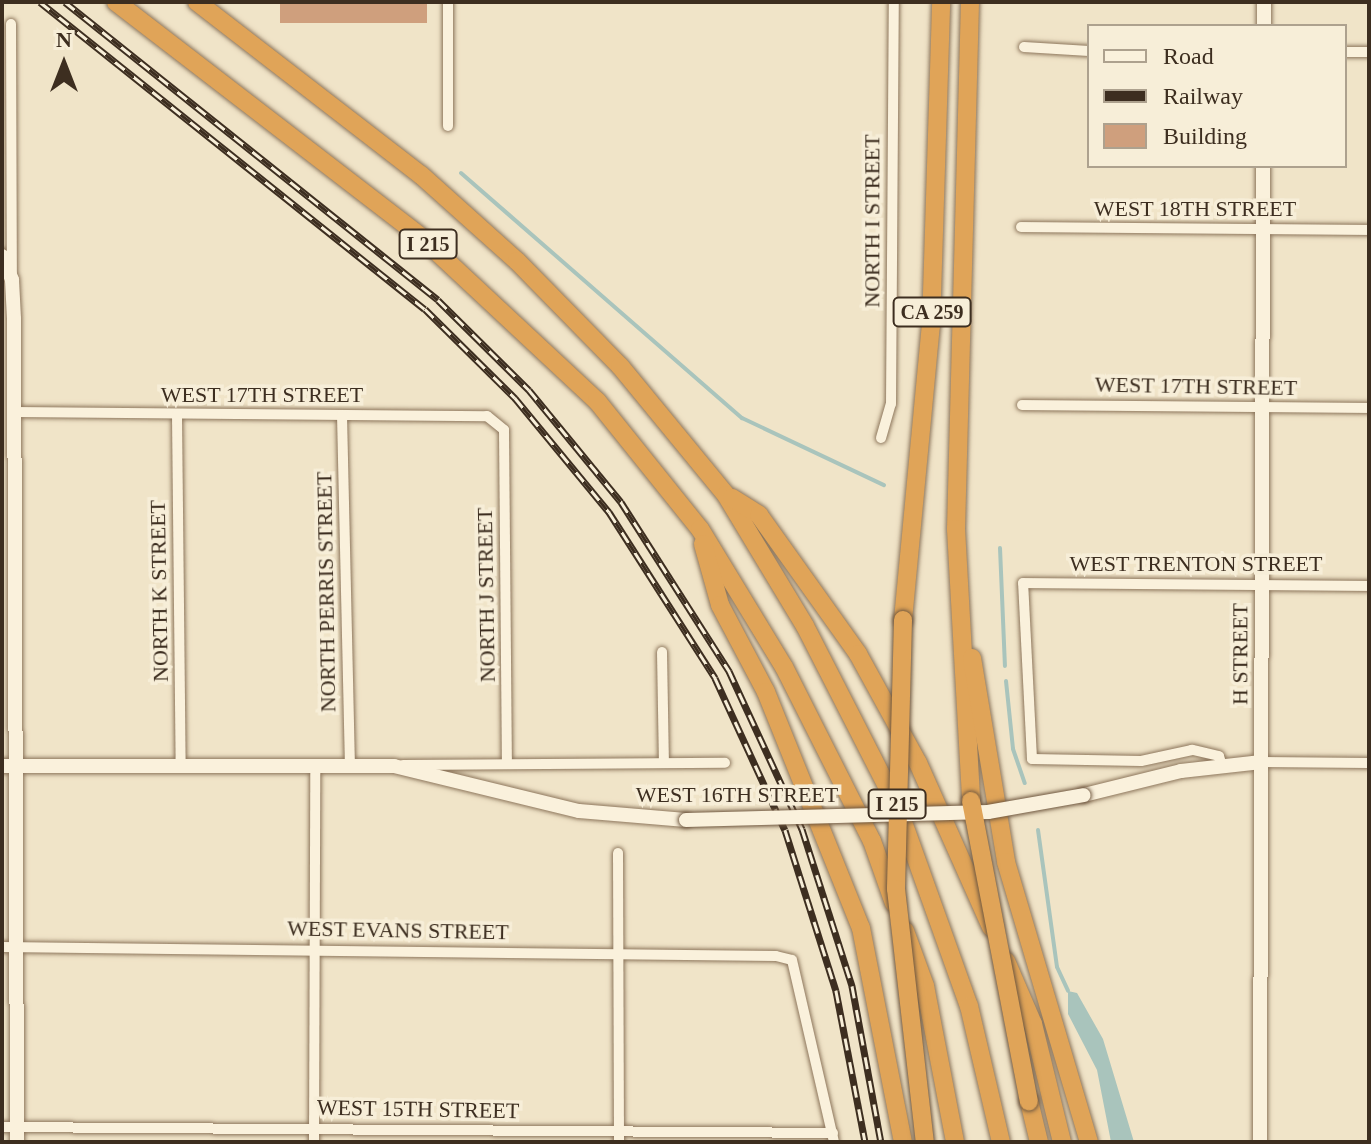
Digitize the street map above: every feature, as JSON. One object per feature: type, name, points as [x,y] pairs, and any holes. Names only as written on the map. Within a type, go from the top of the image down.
[{"type":"highway","name":"I 215","points":[[116,2],[511,315],[597,401],[700,529],[784,667],[872,841],[925,986],[955,1142]]},
{"type":"highway","name":"I 215","points":[[197,2],[421,175],[517,261],[620,366],[726,495],[812,638],[898,808],[969,1006],[1001,1142]]},
{"type":"highway","name":"CA 259","points":[[925,1142],[896,889],[903,620],[931,326],[941,2]]},
{"type":"highway","name":"CA 259","points":[[961,496],[970,2]]},
{"type":"highway","points":[[726,495],[759,515],[793,561],[858,654],[918,763],[1033,1024],[1062,1142]]},
{"type":"highway","points":[[961,496],[960,653],[971,801],[1039,1142]]},
{"type":"highway","points":[[961,496],[986,778],[1089,1142]]},
{"type":"highway","points":[[700,529],[720,605],[766,692],[861,928],[903,1142]]},
{"type":"street","points":[[448,2],[448,126]]},
{"type":"street","name":"NORTH I STREET","points":[[881,438],[891,404],[894,2]]},
{"type":"street","points":[[1264,2],[1264,24]]},
{"type":"street","points":[[11,24],[12,280],[8,319],[14,412],[8,947],[12,1132]]},
{"type":"street","points":[[1024,47],[1087,51]]},
{"type":"street","points":[[1347,52],[1369,52]]},
{"type":"street","name":"H STREET","points":[[1260,1142],[1263,168]]},
{"type":"street","name":"WEST 18TH STREET","points":[[1021,227],[1369,230]]},
{"type":"street","points":[[2,256],[12,280]]},
{"type":"street","name":"WEST 17TH STREET","points":[[1022,405],[1369,408]]},
{"type":"street","name":"WEST 17TH STREET","points":[[14,412],[487,416],[504,430]]},
{"type":"street","name":"NORTH K STREET","points":[[177,415],[181,768]]},
{"type":"street","name":"NORTH PERRIS STREET","points":[[342,415],[350,767]]},
{"type":"street","name":"NORTH J STREET","points":[[504,430],[507,760]]},
{"type":"street","name":"WEST TRENTON STREET","points":[[1222,766],[1219,756],[1192,750],[1141,761],[1032,759],[1023,583],[1369,586]]},
{"type":"street","points":[[662,652],[664,762]]},
{"type":"street","name":"WEST 16TH STREET","points":[[9,766],[350,767],[507,760],[725,763]]},
{"type":"street","name":"WEST 16TH STREET","points":[[394,766],[579,811],[686,820],[988,812],[1222,766],[1261,762],[1369,763]]},
{"type":"street","points":[[314,1142],[315,767]]},
{"type":"street","points":[[618,853],[619,1137]]},
{"type":"street","name":"WEST EVANS STREET","points":[[8,947],[618,953],[792,960],[834,1138]]},
{"type":"street","name":"WEST 15TH STREET","points":[[12,1132],[314,1127],[619,1137],[834,1138]]},
{"type":"water","points":[[1068,991],[1077,993],[1103,1039],[1134,1142],[1111,1142],[1097,1070],[1068,1014]]},
{"type":"building","points":[[280,2],[427,2],[427,23],[280,23]]},
{"type":"waterway","points":[[461,173],[742,418],[884,485]]},
{"type":"waterway","points":[[1000,548],[1005,666]]},
{"type":"waterway","points":[[1006,681],[1013,749],[1025,783]]},
{"type":"waterway","points":[[1038,830],[1057,967],[1068,991]]},
{"type":"railway","points":[[40,2],[425,309],[515,398],[609,512],[715,678],[785,830],[836,991],[865,1142]]},
{"type":"railway","points":[[65,2],[438,300],[529,390],[621,502],[729,671],[802,829],[852,986],[881,1142]]}]
